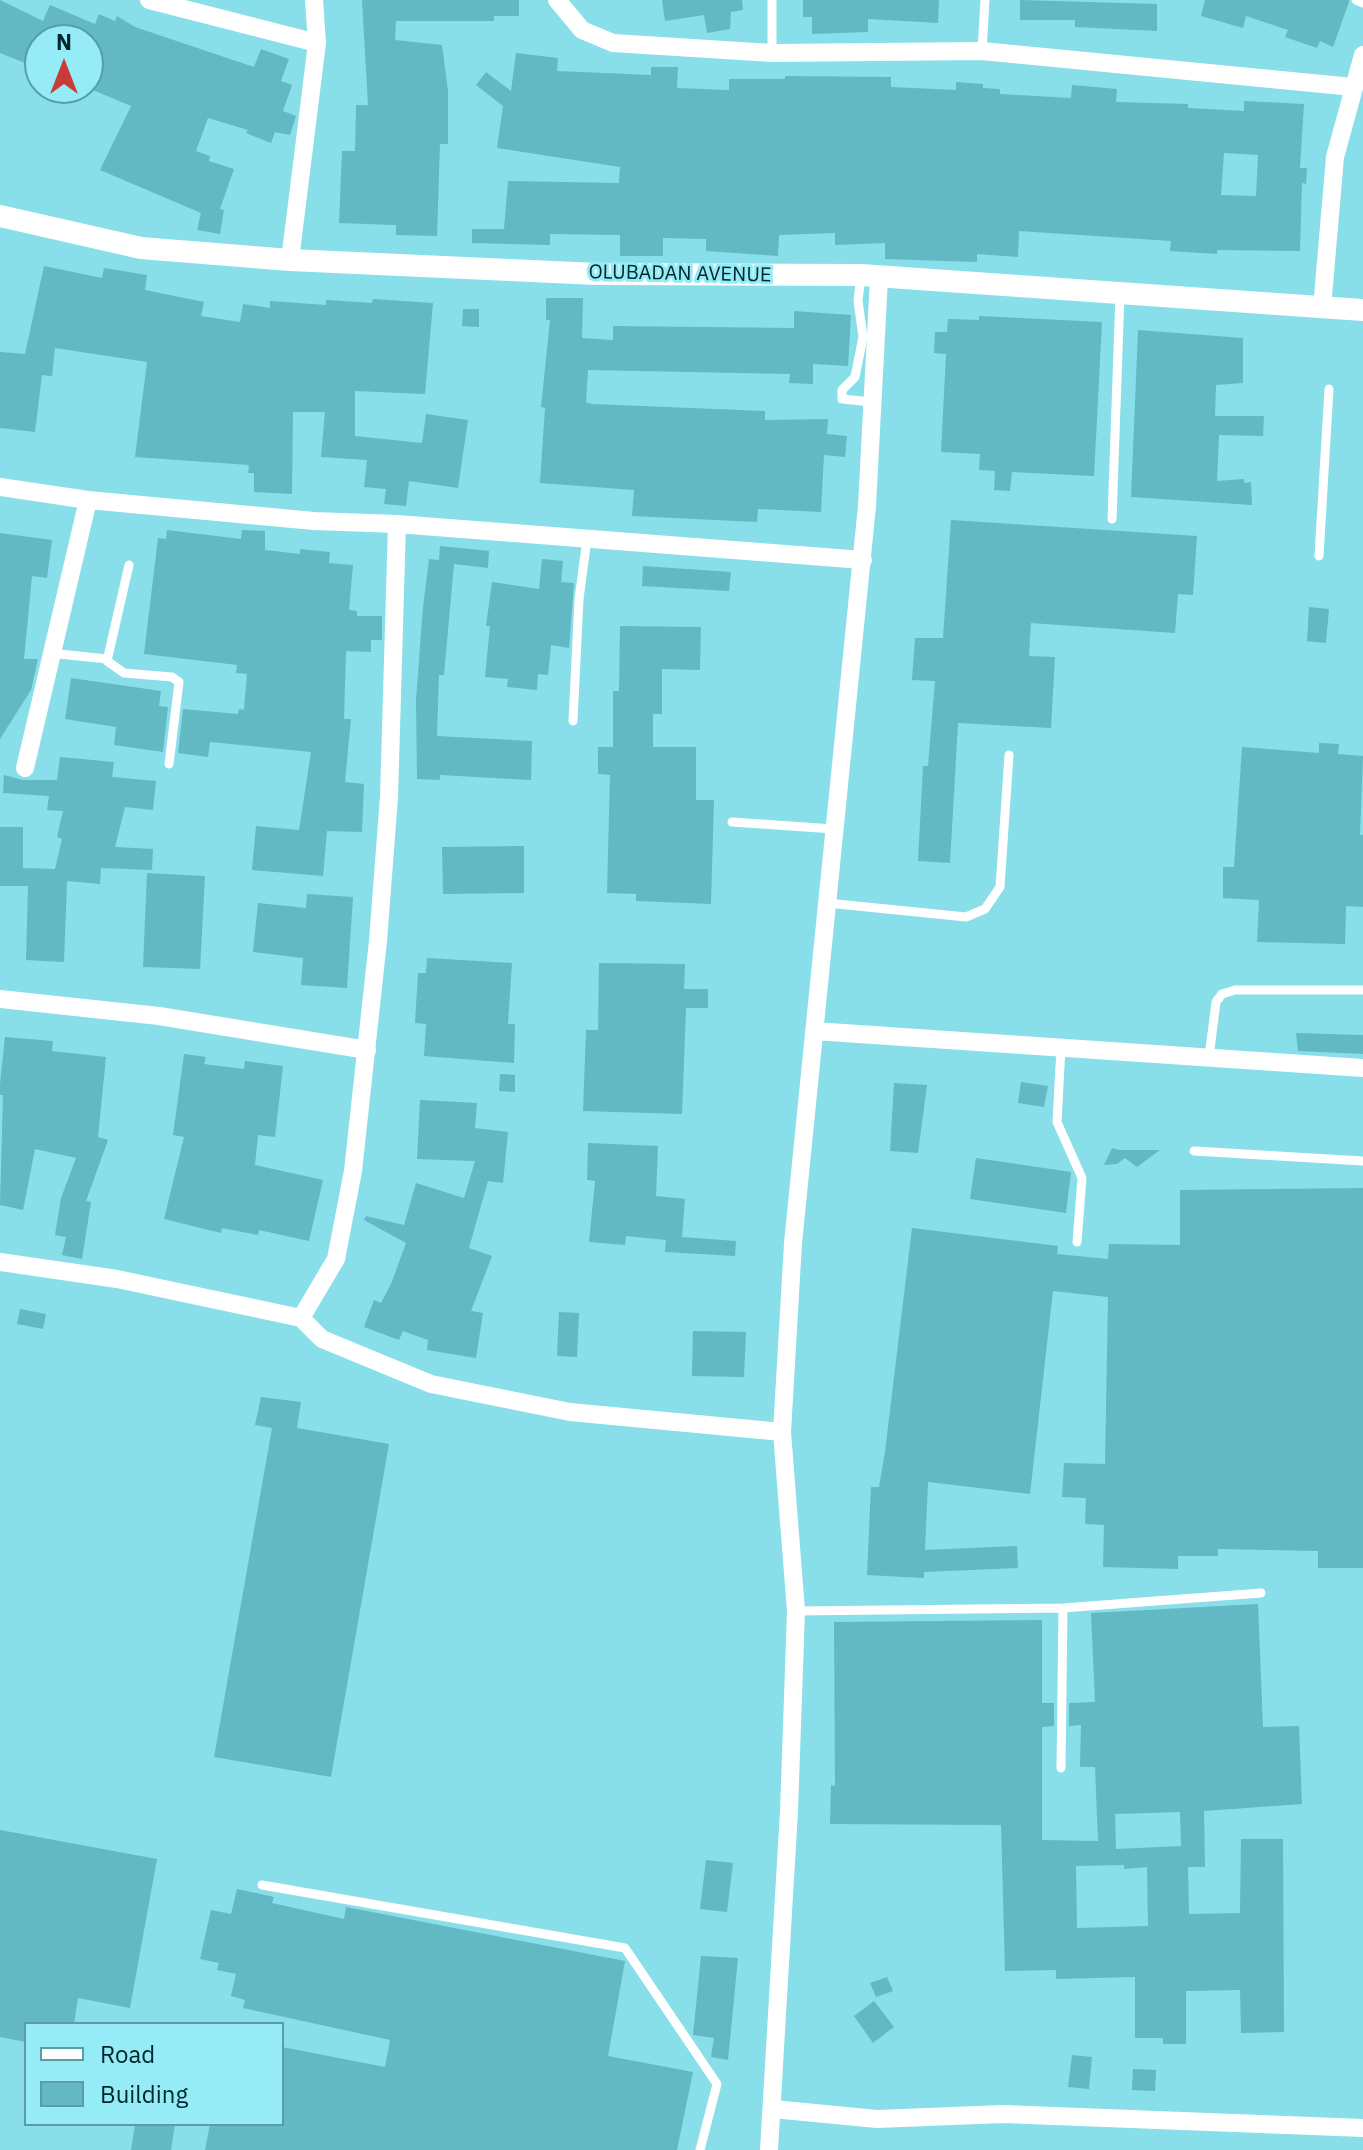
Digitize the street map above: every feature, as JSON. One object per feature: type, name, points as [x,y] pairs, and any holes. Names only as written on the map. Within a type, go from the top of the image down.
[{"type":"street","points":[[149,0],[317,43]]},
{"type":"street","points":[[290,260],[317,43],[314,0]]},
{"type":"street","points":[[557,0],[582,30],[613,43],[772,53],[982,51],[1353,87]]},
{"type":"street","points":[[1322,308],[1335,157],[1363,55]]},
{"type":"street","name":"OLUBADAN AVENUE","points":[[0,216],[141,248],[290,260],[597,274],[870,277],[1363,310]]},
{"type":"street","points":[[769,2150],[796,1611],[782,1432],[793,1243],[863,560],[873,402],[869,340],[870,277]]},
{"type":"street","points":[[0,487],[88,500],[314,521],[397,524],[863,560]]},
{"type":"street","points":[[25,768],[88,500]]},
{"type":"street","points":[[301,1318],[336,1259],[353,1171],[389,797],[397,524]]},
{"type":"street","points":[[0,999],[159,1016],[367,1050]]},
{"type":"street","points":[[814,1031],[1363,1068]]},
{"type":"street","points":[[0,1262],[117,1279],[301,1318],[322,1339],[431,1384],[570,1412],[782,1432]]},
{"type":"street","points":[[773,2109],[877,2119],[1003,2114],[1363,2128]]},
{"type":"lane","points":[[772,0],[772,53]]},
{"type":"lane","points":[[982,51],[985,0]]},
{"type":"lane","points":[[1356,0],[1363,3]]},
{"type":"lane","points":[[1112,519],[1120,294]]},
{"type":"lane","points":[[869,340],[855,377],[842,390],[842,399],[873,402]]},
{"type":"lane","points":[[1319,556],[1329,389]]},
{"type":"lane","points":[[573,721],[581,568],[587,539]]},
{"type":"lane","points":[[129,565],[107,659],[110,667],[124,673],[172,677],[179,682],[169,764]]},
{"type":"lane","points":[[50,653],[107,659]]},
{"type":"lane","points":[[827,903],[966,917],[985,909],[1000,887],[1009,755]]},
{"type":"lane","points":[[732,822],[834,829]]},
{"type":"lane","points":[[1209,1057],[1216,1002],[1222,994],[1235,990],[1363,990]]},
{"type":"lane","points":[[1061,1048],[1057,1122],[1082,1178],[1077,1242]]},
{"type":"lane","points":[[1194,1151],[1363,1161]]},
{"type":"lane","points":[[796,1611],[1063,1608],[1261,1593]]},
{"type":"lane","points":[[1061,1768],[1063,1608]]},
{"type":"lane","points":[[262,1885],[625,1948],[717,2084],[700,2150]]},
{"type":"building","points":[[0,0],[43,21],[50,5],[95,24],[24,24],[24,63],[0,53]]},
{"type":"building","points":[[362,0],[519,0],[519,16],[494,16],[494,21],[396,21],[395,40],[442,45],[448,91],[448,144],[440,144],[437,236],[396,235],[396,225],[339,223],[342,151],[355,151],[356,105],[368,105]]},
{"type":"building","points":[[662,0],[742,0],[743,10],[731,12],[730,29],[707,33],[704,15],[665,21]]},
{"type":"building","points":[[803,0],[939,0],[938,23],[868,19],[868,32],[812,34],[812,17],[803,17]]},
{"type":"building","points":[[1020,0],[1157,4],[1157,31],[1075,27],[1075,20],[1020,20]]},
{"type":"building","points":[[1205,0],[1349,2],[1333,47],[1320,41],[1317,48],[1285,37],[1288,30],[1246,16],[1243,28],[1201,16]]},
{"type":"building","points":[[99,14],[115,21],[117,16],[135,27],[254,67],[261,49],[289,59],[281,81],[292,85],[283,111],[296,116],[290,135],[275,132],[271,143],[246,133],[248,130],[208,118],[196,151],[210,156],[209,161],[234,169],[220,209],[224,210],[220,234],[197,230],[201,213],[100,170],[131,106],[104,95],[104,24],[95,24]]},
{"type":"building","points":[[516,53],[558,58],[557,71],[651,75],[651,67],[678,67],[677,88],[729,90],[729,79],[785,79],[785,76],[891,77],[891,87],[956,90],[956,82],[983,84],[983,88],[1000,89],[1000,94],[1071,98],[1072,85],[1117,89],[1116,102],[1188,104],[1188,108],[1244,111],[1244,101],[1304,104],[1300,168],[1307,168],[1306,184],[1302,183],[1300,251],[1217,250],[1217,254],[1170,251],[1171,241],[1019,231],[1018,257],[977,254],[977,262],[885,259],[885,243],[835,245],[835,233],[779,235],[778,256],[706,251],[706,239],[663,238],[663,256],[620,256],[620,235],[550,234],[550,245],[472,243],[472,229],[504,229],[508,181],[619,183],[620,167],[497,148],[503,106],[476,85],[486,72],[511,91]],"holes":[[[1224,153],[1258,155],[1256,196],[1221,195]]]},
{"type":"building","points":[[44,266],[102,278],[104,268],[147,275],[145,290],[204,302],[201,316],[240,322],[243,304],[270,308],[270,301],[326,305],[326,300],[372,303],[373,299],[433,303],[425,394],[355,391],[355,436],[422,443],[426,414],[468,420],[458,488],[409,481],[406,506],[384,504],[386,489],[364,487],[367,460],[321,457],[325,412],[293,412],[292,494],[254,492],[254,473],[248,473],[249,465],[135,457],[147,362],[55,348],[52,376],[42,375],[35,432],[0,428],[0,352],[25,354]]},
{"type":"building","points":[[546,298],[583,298],[582,338],[613,340],[613,326],[794,328],[794,311],[851,315],[848,366],[813,364],[813,384],[789,383],[790,374],[588,370],[586,402],[592,404],[765,411],[765,420],[828,419],[827,434],[847,436],[845,457],[824,455],[821,512],[758,509],[757,522],[632,516],[634,490],[540,483],[545,408],[541,407],[550,320],[546,320]]},
{"type":"building","points":[[463,309],[479,309],[479,327],[462,326]]},
{"type":"building","points":[[979,316],[1102,322],[1094,476],[1012,472],[1010,491],[994,490],[995,471],[979,470],[980,454],[941,452],[946,354],[934,353],[935,332],[947,332],[948,319],[979,320]]},
{"type":"building","points":[[1138,330],[1243,338],[1243,383],[1216,385],[1215,416],[1264,416],[1263,436],[1219,435],[1217,481],[1244,479],[1244,483],[1251,482],[1252,505],[1131,497]]},
{"type":"building","points":[[951,520],[1197,536],[1193,595],[1178,594],[1175,633],[1031,623],[1029,656],[1055,657],[1051,728],[958,723],[950,863],[918,861],[923,766],[928,766],[935,681],[912,680],[915,638],[943,638]]},
{"type":"building","points":[[167,530],[241,539],[242,530],[265,531],[265,550],[300,554],[300,549],[330,552],[329,563],[353,565],[349,610],[357,611],[357,616],[382,616],[382,640],[371,640],[371,652],[346,651],[344,719],[351,719],[345,782],[364,784],[362,832],[327,831],[323,876],[252,870],[256,826],[299,830],[311,752],[210,742],[208,757],[178,753],[183,709],[238,714],[239,709],[244,710],[247,674],[236,673],[237,665],[144,654],[158,538],[166,539]]},
{"type":"building","points":[[0,533],[52,540],[47,578],[32,576],[24,659],[38,659],[31,690],[0,739]]},
{"type":"building","points":[[440,546],[489,551],[488,568],[454,564],[444,675],[439,675],[437,736],[532,741],[531,780],[440,775],[440,780],[417,779],[416,700],[423,607],[429,559],[439,560]]},
{"type":"building","points":[[542,559],[563,561],[561,582],[574,583],[569,648],[551,645],[548,675],[538,674],[537,690],[507,687],[508,679],[485,677],[490,626],[486,626],[492,582],[539,589]]},
{"type":"building","points":[[643,566],[731,572],[729,591],[642,586]]},
{"type":"building","points":[[1309,607],[1329,609],[1326,643],[1307,641]]},
{"type":"building","points":[[620,626],[701,627],[700,670],[662,669],[662,714],[653,714],[653,747],[696,747],[696,800],[714,800],[711,904],[636,901],[636,894],[607,893],[610,775],[598,774],[598,747],[613,747],[613,691],[619,691]]},
{"type":"building","points":[[71,678],[161,691],[159,706],[168,707],[163,752],[114,745],[116,727],[65,719]]},
{"type":"building","points":[[1319,743],[1339,744],[1338,754],[1363,756],[1360,835],[1363,835],[1363,907],[1346,906],[1345,944],[1257,942],[1259,900],[1223,898],[1223,867],[1234,867],[1242,747],[1319,753]]},
{"type":"building","points":[[60,757],[114,762],[112,777],[156,781],[153,810],[125,807],[115,847],[153,849],[152,870],[101,868],[100,884],[67,881],[64,962],[26,960],[28,886],[0,886],[0,827],[23,827],[23,868],[55,869],[62,839],[57,837],[63,811],[47,810],[49,796],[3,793],[4,775],[23,780],[57,780]]},
{"type":"building","points":[[524,846],[524,893],[443,894],[442,847]]},
{"type":"building","points":[[147,873],[205,876],[200,969],[143,967]]},
{"type":"building","points":[[307,894],[353,897],[347,988],[301,985],[303,958],[253,952],[258,903],[306,908]]},
{"type":"building","points":[[427,958],[512,963],[508,1024],[515,1024],[514,1063],[424,1056],[426,1024],[415,1023],[418,973],[426,973]]},
{"type":"building","points":[[599,963],[685,964],[684,989],[708,989],[708,1008],[686,1008],[682,1114],[583,1111],[586,1030],[598,1030]]},
{"type":"building","points":[[1296,1033],[1363,1035],[1363,1054],[1298,1051]]},
{"type":"building","points":[[5,1037],[53,1041],[52,1051],[106,1057],[98,1137],[108,1140],[86,1201],[91,1202],[82,1259],[62,1255],[66,1237],[55,1235],[61,1198],[76,1158],[35,1149],[23,1210],[0,1205],[3,1095],[0,1095],[0,1084]]},
{"type":"building","points":[[184,1054],[206,1057],[204,1064],[244,1069],[245,1061],[283,1066],[275,1137],[258,1135],[255,1165],[323,1180],[309,1241],[259,1230],[258,1235],[222,1228],[221,1233],[164,1219],[184,1137],[173,1135]]},
{"type":"building","points":[[500,1074],[515,1075],[515,1092],[499,1091]]},
{"type":"building","points":[[1021,1082],[1048,1086],[1044,1107],[1018,1103]]},
{"type":"building","points":[[894,1083],[927,1085],[918,1153],[890,1151]]},
{"type":"building","points":[[420,1100],[477,1103],[475,1128],[508,1132],[503,1183],[488,1181],[469,1248],[492,1256],[471,1311],[483,1313],[476,1358],[427,1350],[428,1340],[403,1331],[399,1340],[364,1327],[374,1300],[381,1303],[391,1284],[406,1243],[364,1220],[366,1216],[404,1225],[416,1183],[464,1198],[475,1161],[417,1159]]},
{"type":"building","points":[[588,1143],[658,1146],[656,1196],[685,1199],[682,1237],[736,1241],[735,1256],[665,1252],[666,1240],[626,1236],[625,1245],[589,1242],[595,1181],[587,1180]]},
{"type":"building","points":[[1112,1148],[1160,1150],[1137,1167],[1125,1158],[1117,1164],[1104,1165]]},
{"type":"building","points":[[976,1158],[1071,1172],[1066,1213],[970,1199]]},
{"type":"building","points":[[1363,1188],[1363,1568],[1318,1568],[1318,1551],[1218,1549],[1218,1556],[1178,1556],[1178,1569],[1103,1567],[1104,1525],[1085,1524],[1086,1498],[1062,1497],[1064,1463],[1105,1464],[1108,1297],[1053,1291],[1030,1494],[928,1482],[925,1550],[1017,1546],[1018,1568],[924,1572],[924,1578],[867,1575],[871,1487],[879,1487],[885,1452],[912,1228],[1058,1246],[1057,1254],[1108,1259],[1109,1244],[1180,1245],[1180,1190]]},
{"type":"building","points":[[20,1309],[46,1314],[43,1329],[17,1324]]},
{"type":"building","points":[[559,1312],[579,1313],[577,1357],[557,1356]]},
{"type":"building","points":[[693,1331],[746,1332],[744,1377],[692,1376]]},
{"type":"building","points":[[261,1397],[301,1402],[297,1428],[389,1444],[331,1777],[214,1757],[272,1428],[255,1425]]},
{"type":"building","points":[[1258,1604],[1263,1727],[1299,1726],[1302,1804],[1204,1811],[1205,1867],[1188,1867],[1189,1914],[1240,1913],[1241,1839],[1283,1839],[1284,2032],[1241,2033],[1240,1990],[1186,1991],[1186,2044],[1163,2044],[1163,2038],[1135,2038],[1135,1977],[1056,1979],[1056,1970],[1005,1971],[1001,1825],[830,1824],[831,1785],[835,1786],[834,1622],[1042,1620],[1042,1703],[1054,1703],[1054,1726],[1042,1727],[1042,1840],[1098,1841],[1095,1767],[1080,1767],[1081,1725],[1069,1726],[1069,1703],[1095,1702],[1091,1613]],"holes":[[[1180,1812],[1181,1846],[1116,1849],[1115,1814]],[[1124,1865],[1124,1869],[1147,1867],[1148,1926],[1077,1928],[1076,1866]]]},
{"type":"building","points":[[0,1830],[157,1859],[130,2008],[78,1998],[74,2022],[24,2022],[24,2042],[0,2037]]},
{"type":"building","points":[[706,1860],[733,1863],[727,1912],[700,1909]]},
{"type":"building","points":[[237,1889],[274,1897],[272,1903],[344,1919],[346,1907],[625,1961],[608,2056],[693,2072],[677,2150],[205,2150],[210,2126],[284,2126],[284,2047],[385,2067],[390,2040],[243,2008],[245,2000],[231,1996],[236,1974],[217,1970],[219,1963],[200,1959],[211,1910],[231,1914]]},
{"type":"building","points":[[701,1956],[738,1958],[728,2060],[711,2057],[714,2038],[693,2035]]},
{"type":"building","points":[[887,1977],[893,1991],[876,1997],[870,1983]]},
{"type":"building","points":[[874,2001],[894,2027],[873,2043],[854,2016]]},
{"type":"building","points":[[1072,2055],[1092,2057],[1089,2089],[1068,2087]]},
{"type":"building","points":[[1133,2069],[1156,2070],[1155,2091],[1132,2090]]},
{"type":"building","points":[[135,2126],[175,2126],[171,2150],[131,2150]]}]
